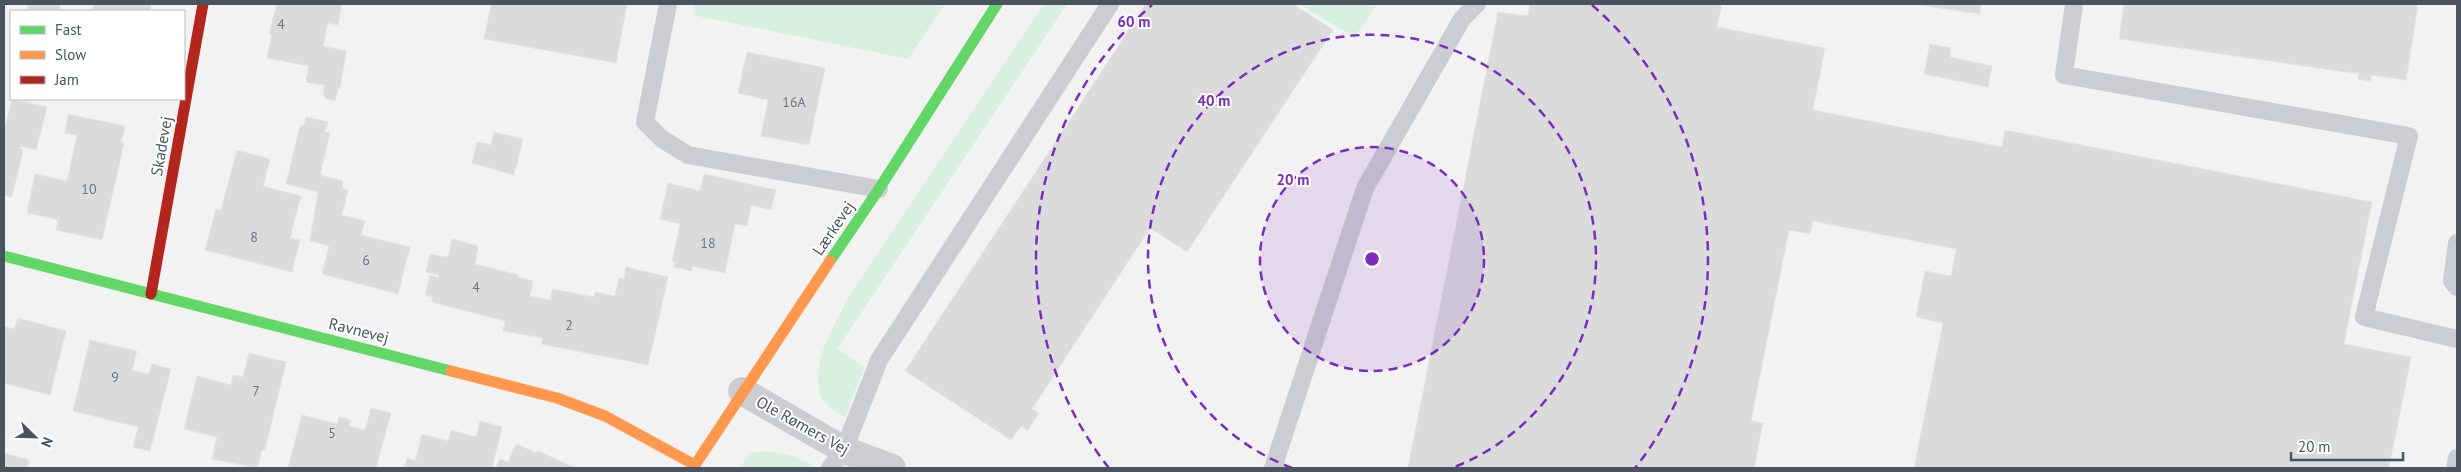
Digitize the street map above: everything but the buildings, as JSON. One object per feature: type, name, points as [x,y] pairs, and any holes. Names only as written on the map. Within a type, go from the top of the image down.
[{"type":"street","name":"Skadevej","points":[[151,294],[203,4]]},
{"type":"street","name":"Lærkevej","points":[[694,467],[742,391],[879,189],[997,4]]},
{"type":"street","name":"Ravnevej","points":[[4,256],[557,398],[605,416],[694,467]]},
{"type":"street","name":"Ole Rømers Vej","points":[[742,391],[837,459],[892,468]]},
{"type":"lane","points":[[668,4],[645,122],[662,139],[688,155],[879,189]]},
{"type":"lane","points":[[837,459],[879,360],[1110,4]]},
{"type":"lane","points":[[1273,468],[1365,188],[1462,19],[1477,4]]},
{"type":"lane","points":[[2074,4],[2064,75],[2409,136],[2364,317],[2457,339]]},
{"type":"lane","points":[[2457,243],[2452,281],[2457,287]]},
{"type":"lane","points":[[2455,468],[2457,458]]},
{"type":"green space","points":[[695,4],[945,4],[908,59],[693,15]]},
{"type":"green space","points":[[1044,4],[1067,4],[837,349],[864,367],[845,417],[826,404],[821,398],[818,382],[821,357],[825,344],[848,298]]},
{"type":"green space","points":[[1300,4],[1377,4],[1354,38]]},
{"type":"green space","points":[[767,451],[790,455],[811,464],[809,468],[739,468],[751,453]]},
{"type":"traffic: fast","points":[[830,261],[879,189],[997,4]]},
{"type":"traffic: fast","points":[[4,256],[451,371]]},
{"type":"traffic: slow","points":[[693,468],[830,261]]},
{"type":"traffic: slow","points":[[451,371],[557,398],[605,416],[695,465]]},
{"type":"traffic: jam","points":[[151,294],[203,4]]}]
